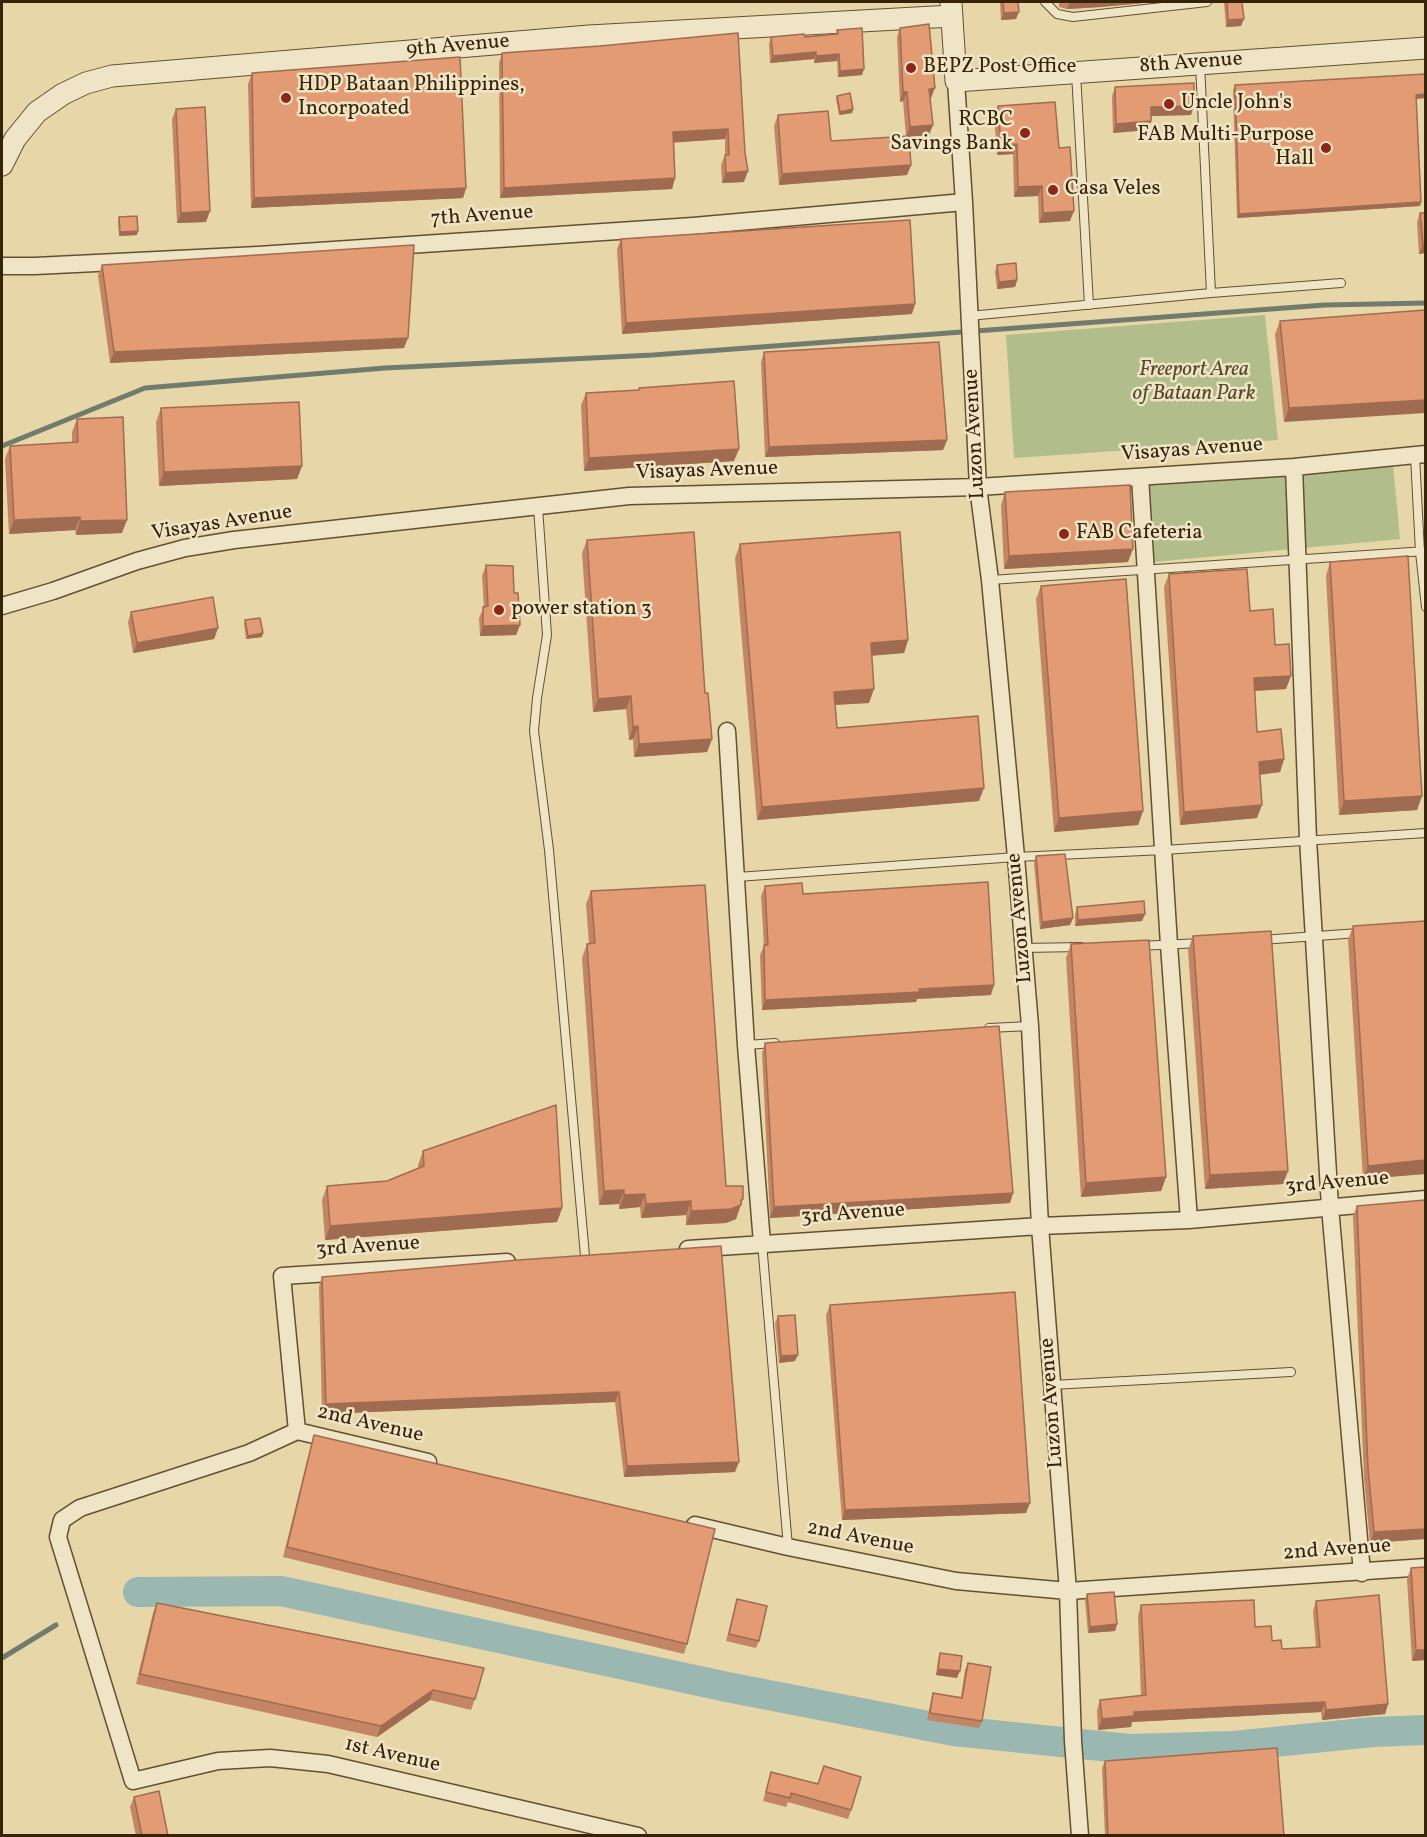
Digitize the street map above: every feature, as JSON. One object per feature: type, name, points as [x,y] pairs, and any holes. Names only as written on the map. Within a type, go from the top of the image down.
[{"type":"street","name":"Luzon Avenue","points":[[952,9],[978,487],[990,580],[1030,1026],[1040,1226],[1068,1591],[1074,1765],[1080,1836]]},
{"type":"street","name":"9th Avenue","points":[[2,165],[15,139],[37,112],[63,94],[86,83],[112,76],[589,36],[952,9]]},
{"type":"street","name":"8th Avenue","points":[[956,81],[1425,48]]},
{"type":"street","name":"7th Avenue","points":[[2,266],[258,255],[658,228],[964,202]]},
{"type":"street","name":"Visayas Avenue","points":[[2,606],[53,591],[137,561],[185,548],[234,540],[629,496],[978,487],[1294,467],[1420,455]]},
{"type":"street","points":[[1294,467],[1308,839],[1330,1207],[1362,1573]]},
{"type":"street","points":[[1140,477],[1169,945],[1189,1220]]},
{"type":"street","points":[[727,731],[746,1045],[762,1243]]},
{"type":"street","name":"3rd Avenue","points":[[668,1250],[1040,1226],[1189,1220],[1425,1199]]},
{"type":"street","name":"3rd Avenue","points":[[297,1431],[282,1276],[527,1260]]},
{"type":"street","name":"2nd Avenue","points":[[297,1431],[446,1466]]},
{"type":"street","name":"1st Avenue","points":[[297,1431],[249,1453],[80,1508],[62,1520],[58,1537],[133,1782],[218,1761],[270,1758],[328,1764],[638,1836]]},
{"type":"street","name":"2nd Avenue","points":[[674,1520],[788,1547],[956,1581],[1068,1591],[1425,1568]]},
{"type":"lane","points":[[1046,2],[1057,14],[1073,17],[1207,2]]},
{"type":"lane","points":[[1200,64],[1211,294]]},
{"type":"lane","points":[[1076,72],[1089,305]]},
{"type":"lane","points":[[969,321],[1089,305],[1341,283]]},
{"type":"lane","points":[[1420,455],[1425,607]]},
{"type":"lane","points":[[538,507],[547,635],[534,731],[549,850],[585,1256]]},
{"type":"lane","points":[[990,580],[1145,572],[1423,552]]},
{"type":"lane","points":[[737,877],[1016,857],[1425,833]]},
{"type":"lane","points":[[1247,941],[1370,932]]},
{"type":"lane","points":[[1124,946],[1214,943]]},
{"type":"lane","points":[[1023,948],[1091,947]]},
{"type":"lane","points":[[982,1029],[1030,1026]]},
{"type":"lane","points":[[746,1045],[782,1042]]},
{"type":"lane","points":[[762,1243],[788,1547]]},
{"type":"lane","points":[[1052,1385],[1291,1372]]},
{"type":"green space","name":"Freeport Area of Bataan Park","points":[[1265,315],[1278,440],[1014,458],[1006,335]]},
{"type":"green space","points":[[1393,464],[1400,539],[1154,562],[1148,482]]},
{"type":"building","points":[[1003,2],[1018,2],[1019,12],[1004,13]]},
{"type":"building","points":[[1227,2],[1242,2],[1244,19],[1228,20]]},
{"type":"building","points":[[929,24],[935,88],[929,89],[933,125],[910,127],[907,92],[903,92],[900,28]]},
{"type":"building","points":[[862,28],[864,69],[840,71],[839,54],[816,56],[816,52],[773,56],[771,37],[838,34],[837,30]]},
{"type":"building","points":[[738,33],[748,171],[726,173],[725,155],[729,155],[728,129],[673,132],[675,178],[504,188],[502,53]]},
{"type":"building","points":[[460,57],[466,188],[254,198],[252,73]]},
{"type":"building","name":"FAB Multi-Purpose Hall","points":[[1425,74],[1425,94],[1416,95],[1421,202],[1239,214],[1235,85]]},
{"type":"building","points":[[1194,83],[1194,106],[1151,107],[1151,121],[1116,124],[1115,87]]},
{"type":"building","points":[[850,93],[853,109],[840,112],[837,96]]},
{"type":"building","points":[[1055,102],[1059,148],[1070,147],[1074,211],[1043,213],[1042,186],[1018,187],[1017,144],[1001,146],[998,106]]},
{"type":"building","points":[[205,107],[210,211],[181,213],[176,109]]},
{"type":"building","points":[[828,111],[831,141],[909,136],[911,165],[782,174],[778,115]]},
{"type":"building","points":[[1420,213],[1425,213],[1425,244],[1423,244]]},
{"type":"building","points":[[137,216],[138,231],[120,232],[119,217]]},
{"type":"building","points":[[910,220],[915,304],[626,323],[621,239]]},
{"type":"building","points":[[414,245],[408,338],[114,352],[102,265]]},
{"type":"building","points":[[1016,263],[1017,280],[999,282],[997,265]]},
{"type":"building","points":[[1425,310],[1425,400],[1289,408],[1280,321]]},
{"type":"building","points":[[939,342],[947,440],[769,447],[764,352]]},
{"type":"building","points":[[734,381],[739,449],[589,458],[586,393]]},
{"type":"building","points":[[299,402],[302,466],[164,472],[161,408]]},
{"type":"building","points":[[123,417],[127,520],[80,521],[80,517],[14,520],[10,446],[78,442],[77,419]]},
{"type":"building","name":"FAB Cafeteria","points":[[1130,485],[1133,549],[1009,556],[1005,492]]},
{"type":"building","points":[[694,532],[705,693],[708,693],[712,739],[639,744],[638,726],[633,727],[631,696],[598,699],[587,540]]},
{"type":"building","points":[[900,532],[908,640],[871,643],[874,689],[834,692],[837,728],[978,716],[984,788],[762,807],[740,544]]},
{"type":"building","points":[[1408,556],[1422,796],[1344,801],[1330,562]]},
{"type":"building","name":"power station 3","points":[[486,565],[513,566],[514,593],[518,593],[520,625],[483,626],[483,607],[488,606]]},
{"type":"building","points":[[1247,569],[1250,611],[1273,609],[1275,645],[1289,644],[1291,676],[1254,678],[1257,732],[1281,729],[1284,759],[1259,762],[1262,805],[1184,812],[1169,574]]},
{"type":"building","points":[[1126,579],[1143,811],[1059,818],[1041,586]]},
{"type":"building","points":[[213,597],[218,628],[137,643],[131,612]]},
{"type":"building","points":[[260,618],[263,633],[248,636],[245,620]]},
{"type":"building","points":[[1065,854],[1073,918],[1042,922],[1036,856]]},
{"type":"building","points":[[988,882],[994,985],[919,989],[920,992],[765,1000],[764,945],[768,945],[765,886],[802,883],[803,894]]},
{"type":"building","points":[[705,885],[726,1186],[743,1186],[743,1199],[741,1205],[731,1209],[691,1211],[691,1201],[646,1204],[645,1194],[624,1195],[624,1190],[604,1191],[587,944],[595,943],[591,891]]},
{"type":"building","points":[[1144,901],[1145,914],[1078,920],[1077,907]]},
{"type":"building","points":[[1425,921],[1425,1160],[1368,1166],[1353,926]]},
{"type":"building","points":[[1271,931],[1288,1171],[1210,1175],[1193,936]]},
{"type":"building","points":[[1149,940],[1166,1177],[1086,1183],[1071,944]]},
{"type":"building","points":[[999,1026],[1013,1193],[774,1207],[765,1043]]},
{"type":"building","points":[[556,1105],[562,1208],[330,1226],[327,1186],[387,1181],[424,1166],[423,1151]]},
{"type":"building","points":[[1425,1200],[1425,1529],[1374,1532],[1368,1468],[1357,1206]]},
{"type":"building","points":[[721,1246],[739,1462],[627,1466],[619,1392],[326,1404],[322,1277]]},
{"type":"building","points":[[1015,1292],[1030,1503],[845,1510],[830,1305]]},
{"type":"building","points":[[795,1315],[798,1355],[781,1356],[778,1316]]},
{"type":"building","points":[[314,1435],[715,1529],[687,1644],[287,1547]]},
{"type":"building","points":[[1425,1567],[1425,1650],[1416,1650],[1411,1568]]},
{"type":"building","points":[[1114,1592],[1117,1624],[1090,1627],[1087,1594]]},
{"type":"building","points":[[1379,1595],[1388,1704],[1326,1710],[1325,1702],[1134,1712],[1134,1716],[1102,1719],[1100,1700],[1146,1695],[1141,1605],[1254,1600],[1255,1627],[1271,1626],[1272,1641],[1281,1640],[1282,1649],[1320,1647],[1316,1601]]},
{"type":"building","points":[[737,1599],[767,1606],[759,1641],[729,1634]]},
{"type":"building","points":[[157,1603],[484,1668],[475,1699],[433,1690],[381,1726],[140,1674]]},
{"type":"building","points":[[940,1653],[962,1656],[960,1671],[938,1669]]},
{"type":"building","points":[[968,1663],[991,1667],[982,1721],[930,1713],[933,1693],[962,1698]]},
{"type":"building","points":[[1277,1748],[1284,1836],[1108,1836],[1105,1761]]},
{"type":"building","points":[[824,1766],[861,1777],[851,1810],[791,1793],[790,1798],[766,1792],[771,1772],[818,1784]]},
{"type":"building","points":[[159,1791],[168,1836],[142,1836],[134,1797]]},
{"type":"waterway","points":[[2,446],[145,388],[385,368],[653,355],[1325,305],[1426,303]]},
{"type":"waterway","points":[[138,1592],[281,1591],[727,1687],[954,1731],[1130,1749],[1234,1746],[1373,1732],[1426,1730]]},
{"type":"waterway","points":[[2,1658],[56,1625]]},
{"type":"place","name":"BEPZ Post Office","points":[[911,68]]},
{"type":"place","name":"HDP Bataan Philippines, Incorpoated","points":[[286,98]]},
{"type":"place","name":"Uncle John's","points":[[1169,104]]},
{"type":"place","name":"RCBC Savings Bank","points":[[1025,133]]},
{"type":"place","name":"FAB Multi-Purpose Hall","points":[[1326,148]]},
{"type":"place","name":"Casa Veles","points":[[1053,190]]},
{"type":"place","name":"FAB Cafeteria","points":[[1064,534]]},
{"type":"place","name":"power station 3","points":[[499,610]]}]
